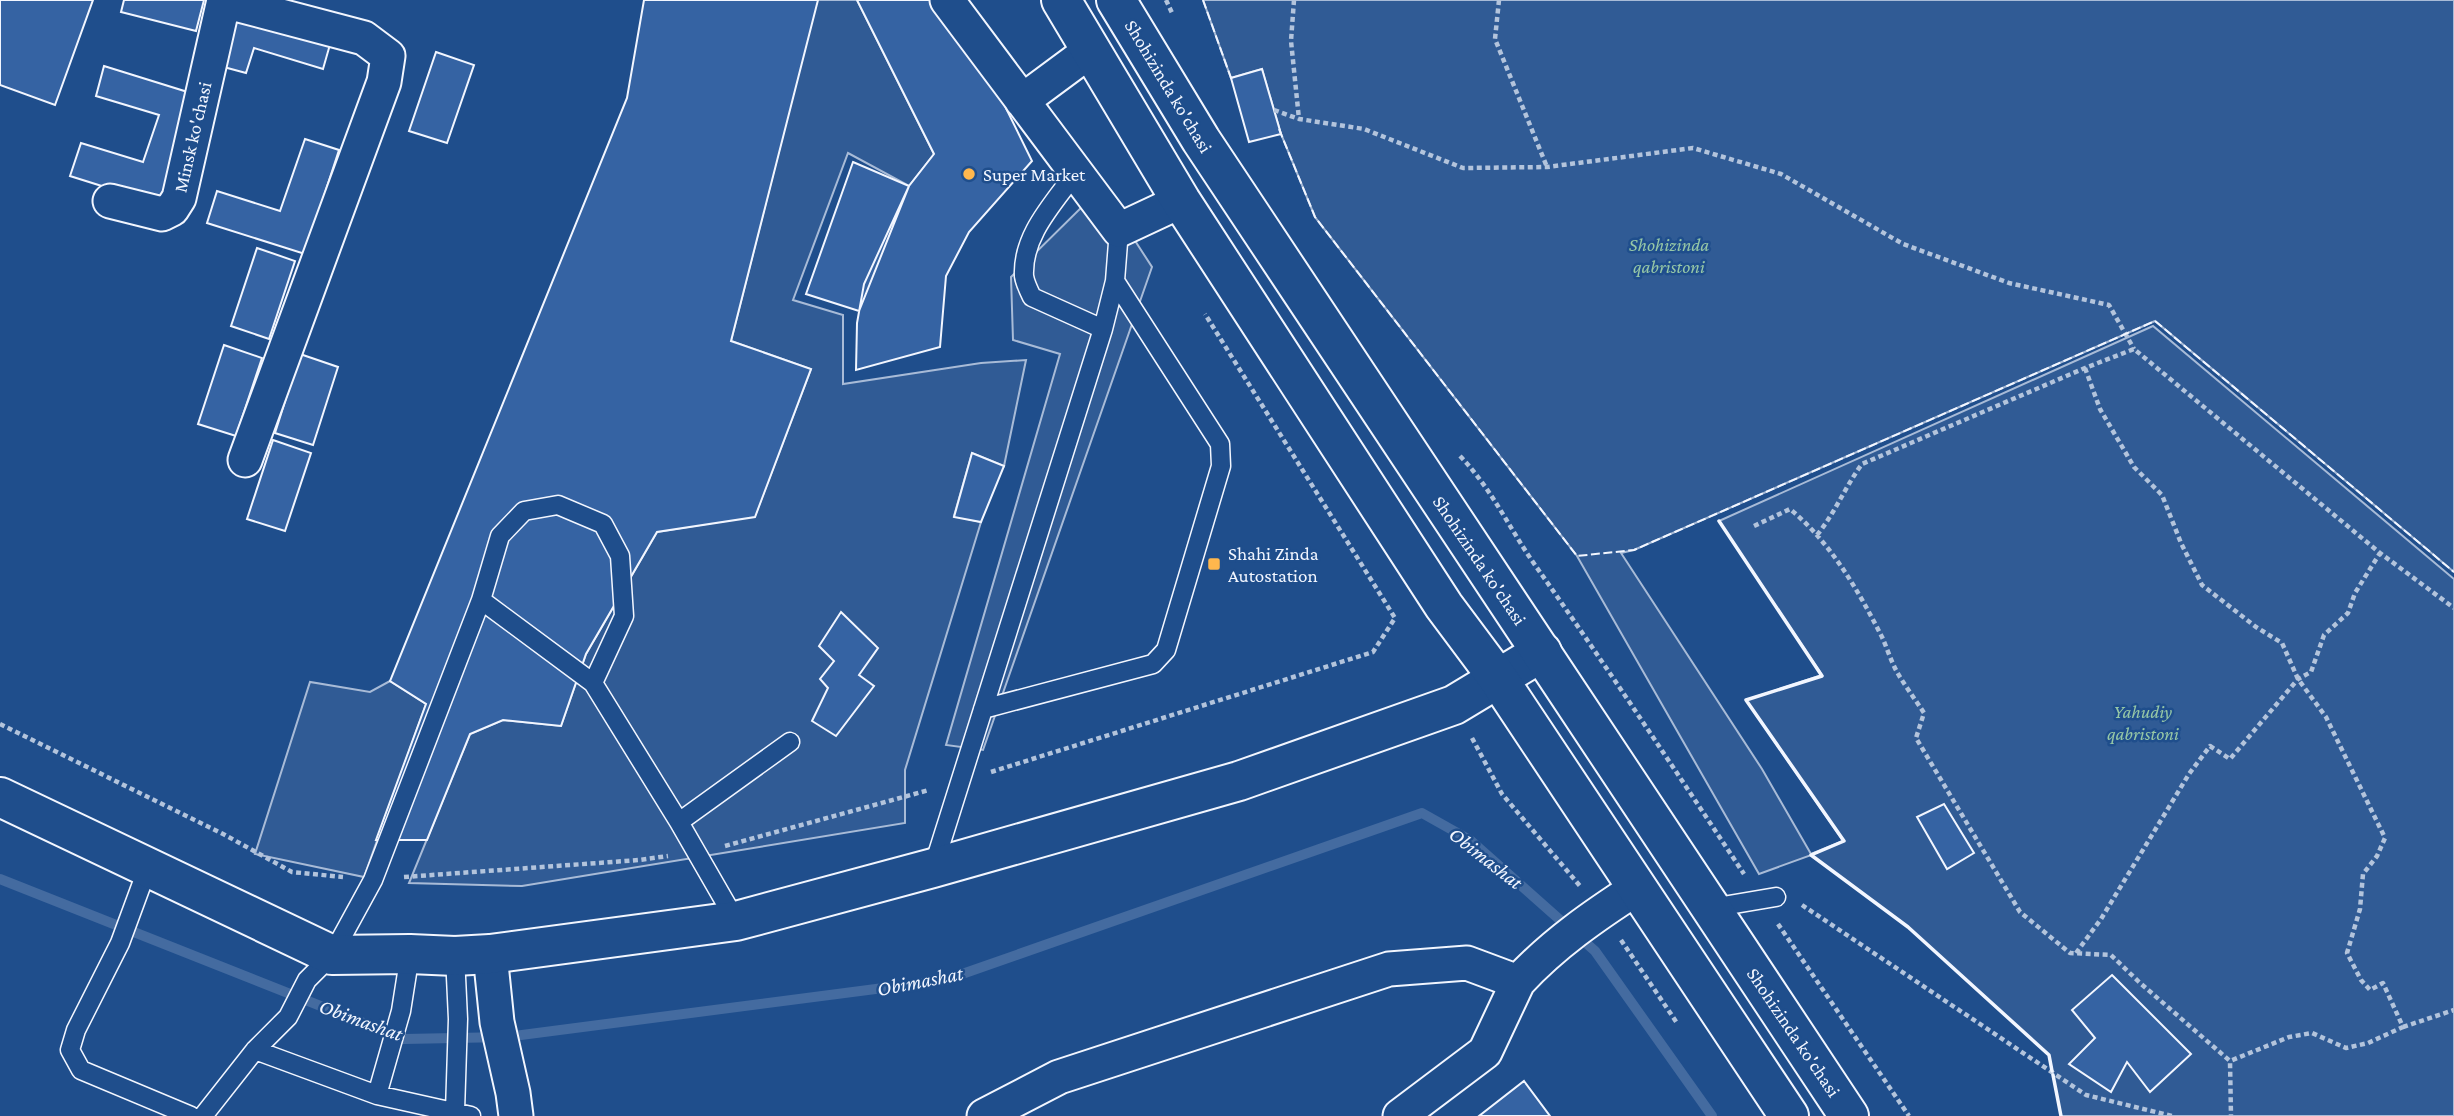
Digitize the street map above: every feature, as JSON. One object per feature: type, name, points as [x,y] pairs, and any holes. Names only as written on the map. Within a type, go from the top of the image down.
[{"type":"main road","points":[[1061,0],[1181,201],[1444,606],[1497,677],[1789,1116]]},
{"type":"main road","name":"Shohizinda ko'chasi","points":[[1116,0],[1200,140],[1849,1116]]},
{"type":"main road","points":[[0,797],[148,867],[320,967],[410,954],[472,955],[736,921],[933,868],[1239,781],[1454,705],[1542,652]]},
{"type":"street","points":[[224,0],[364,38],[388,56],[384,82],[245,460]]},
{"type":"street","name":"Minsk ko'chasi","points":[[110,201],[162,214],[172,209],[179,198],[224,0]]},
{"type":"street","points":[[947,0],[1119,230],[1181,201]]},
{"type":"street","points":[[1022,101],[1091,50]]},
{"type":"street","points":[[1400,1116],[1485,1052],[1527,973],[1592,917],[1637,888]]},
{"type":"street","points":[[472,955],[497,1022],[514,1104]]},
{"type":"street","points":[[984,1116],[1059,1077],[1389,969],[1467,963],[1527,973]]},
{"type":"lane","points":[[1076,172],[1036,227],[1027,250],[1024,278],[1032,297],[1103,329]]},
{"type":"lane","points":[[933,868],[1103,329],[1115,281],[1119,230]]},
{"type":"lane","points":[[984,709],[1153,664],[1166,650],[1221,466],[1220,444],[1115,281]]},
{"type":"lane","points":[[203,1116],[255,1050],[288,1017],[373,880],[481,600],[500,536],[524,510],[558,505],[603,524],[620,556],[624,616],[593,683]]},
{"type":"lane","points":[[481,600],[593,683],[697,851],[736,921]]},
{"type":"lane","points":[[679,822],[790,743]]},
{"type":"lane","points":[[148,867],[132,915],[76,1030],[70,1050],[81,1070],[191,1116]]},
{"type":"lane","points":[[1712,908],[1769,898]]},
{"type":"lane","points":[[377,1095],[401,1011],[410,954]]},
{"type":"lane","points":[[255,1050],[377,1095],[463,1114],[457,1086],[458,1019],[472,955]]},
{"type":"path","points":[[1294,0],[1291,41],[1298,119]]},
{"type":"path","points":[[1499,0],[1494,39],[1547,167]]},
{"type":"path","points":[[1274,110],[1298,119],[1364,129],[1463,168],[1547,167],[1693,148],[1781,174],[1903,244],[2009,283],[2109,305],[2134,349],[2380,552],[2454,608]]},
{"type":"path","points":[[0,724],[225,835],[292,873],[373,880],[639,860],[747,841],[961,782],[1373,652],[1395,618],[1203,311]]},
{"type":"path","points":[[1817,535],[1828,522],[1849,482],[1862,464],[1894,448],[2134,349]]},
{"type":"path","points":[[2085,368],[2100,409],[2134,467],[2162,495],[2202,585],[2256,628],[2282,643],[2298,679],[2326,717],[2385,838],[2363,874],[2360,909],[2347,953],[2361,980],[2370,990],[2383,983],[2403,1027]]},
{"type":"path","points":[[1457,453],[1480,477],[1531,559],[1769,898],[1909,1116]]},
{"type":"path","points":[[1754,526],[1790,509],[1817,535],[1855,585],[1896,671],[1924,713],[1916,738],[2020,912],[2070,953],[2111,955],[2230,1061],[2231,1116]]},
{"type":"path","points":[[2076,953],[2101,919],[2189,774],[2210,746],[2230,759],[2298,679],[2311,672],[2324,635],[2348,613],[2355,593],[2380,552]]},
{"type":"path","points":[[1769,898],[1787,895],[2086,1095],[2172,1116]]},
{"type":"path","points":[[2230,1061],[2289,1037],[2312,1033],[2346,1048],[2368,1043],[2403,1027],[2454,1010]]},
{"type":"shaded area","points":[[817,0],[857,0],[934,154],[909,186],[848,153],[793,300],[843,315],[843,384],[981,363],[1026,360],[1004,466],[972,453],[954,516],[981,522],[905,770],[905,823],[522,886],[409,883],[470,734],[503,720],[561,726],[586,654],[657,532],[755,516],[811,369],[731,341]]},
{"type":"shaded area","points":[[1203,0],[2454,0],[2454,572],[2155,321],[1634,550],[1621,553],[1762,769],[1811,854],[1843,841],[1746,700],[1822,675],[1719,521],[2153,326],[2454,579],[2454,1116],[2061,1116],[2049,1055],[1908,927],[1811,855],[1759,874],[1577,556],[1315,217],[1281,134],[1262,69],[1231,78]]},
{"type":"shaded area","points":[[1101,188],[1152,267],[983,750],[946,745],[1060,354],[1013,340],[1011,277]]},
{"type":"shaded area","points":[[390,681],[426,704],[364,877],[255,854],[310,682],[370,692]]},
{"type":"building","points":[[0,0],[93,0],[55,105],[0,85]]},
{"type":"building","points":[[124,0],[204,0],[196,31],[121,12]]},
{"type":"building","points":[[644,0],[818,0],[731,341],[811,369],[755,517],[657,532],[586,654],[561,726],[503,720],[470,734],[427,840],[376,840],[426,704],[390,681],[627,98]]},
{"type":"building","name":"Super Market","points":[[857,0],[948,0],[1032,161],[969,232],[946,276],[940,347],[856,370],[857,323],[864,284],[909,186],[934,154]]},
{"type":"building","points":[[236,13],[331,41],[323,69],[254,48],[246,73],[220,66]]},
{"type":"building","points":[[436,52],[474,65],[447,143],[409,131]]},
{"type":"building","points":[[104,66],[194,94],[159,204],[70,176],[81,143],[143,162],[159,115],[96,96]]},
{"type":"building","points":[[1262,69],[1281,134],[1249,142],[1231,78]]},
{"type":"building","points":[[305,139],[339,150],[305,254],[207,223],[217,191],[280,211]]},
{"type":"building","points":[[853,162],[909,186],[859,311],[806,294]]},
{"type":"building","points":[[257,248],[295,261],[269,339],[231,326]]},
{"type":"building","points":[[224,345],[262,358],[236,436],[198,424]]},
{"type":"building","points":[[300,354],[338,367],[313,445],[275,433]]},
{"type":"building","points":[[273,440],[311,453],[285,531],[247,519]]},
{"type":"building","points":[[972,453],[1004,466],[981,522],[954,517]]},
{"type":"building","points":[[841,612],[878,648],[859,675],[874,686],[836,736],[812,721],[828,688],[820,679],[834,661],[819,646]]},
{"type":"building","points":[[1944,804],[1974,853],[1947,869],[1917,817]]},
{"type":"building","points":[[2112,975],[2191,1054],[2150,1092],[2127,1062],[2111,1092],[2069,1064],[2095,1038],[2072,1010]]},
{"type":"building","points":[[1524,1081],[1550,1116],[1479,1116]]},
{"type":"waterway","name":"Obimashat","points":[[0,879],[404,1039],[506,1037],[945,980],[1422,813],[1470,840],[1595,951],[1712,1116]]},
{"type":"fence","points":[[1203,0],[1231,78],[1235,77]]},
{"type":"fence","points":[[1279,129],[1315,217],[1577,556],[1634,550],[2155,321],[2454,572]]},
{"type":"wall","points":[[1719,521],[1822,676],[1746,700],[1844,841],[1811,855],[1908,927],[2049,1055],[2052,1071]]},
{"type":"wall","points":[[2053,1075],[2061,1116]]},
{"type":"place","name":"Super Market","points":[[969,174]]},
{"type":"place","name":"Shahi Zinda Autostation","points":[[1214,564]]},
{"type":"park label","name":"Shohizinda qabristoni","points":[[1669,255]]},
{"type":"park label","name":"Yahudiy qabristoni","points":[[2143,722]]}]
